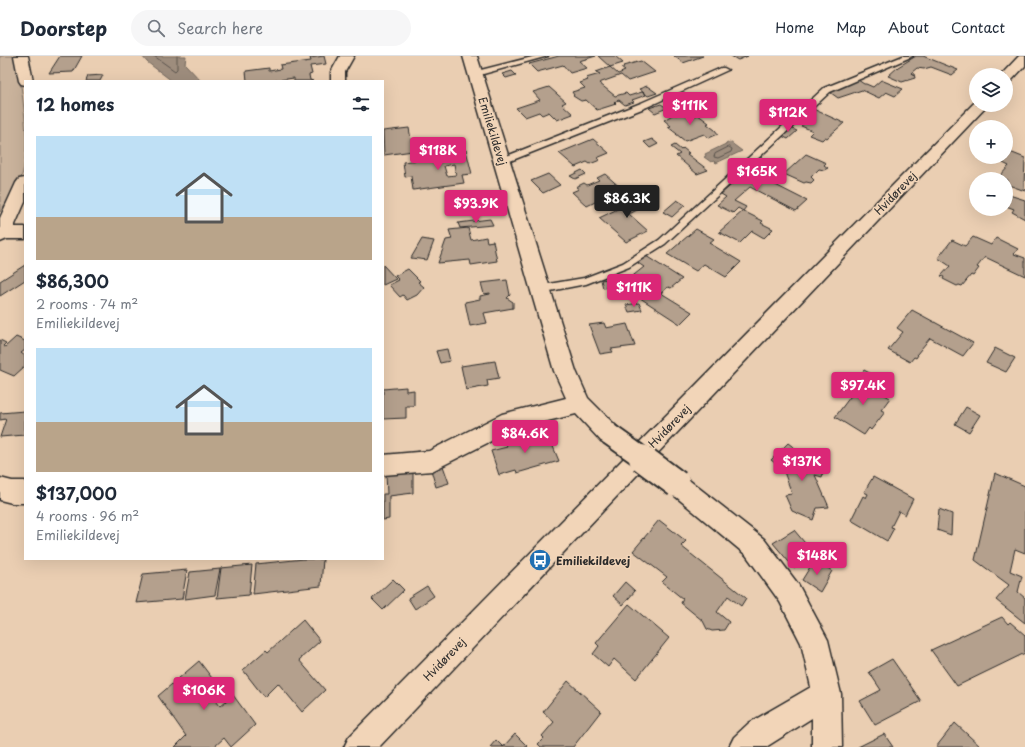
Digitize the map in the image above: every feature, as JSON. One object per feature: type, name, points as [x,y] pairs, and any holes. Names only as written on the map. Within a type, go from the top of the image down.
[{"type":"street","points":[[21,56],[26,80]]},
{"type":"street","points":[[338,80],[338,72],[347,56]]},
{"type":"street","name":"Emiliekildevej","points":[[470,56],[565,371],[580,404],[610,434],[677,484],[755,547],[789,593],[814,640],[827,694],[827,747]]},
{"type":"street","points":[[1013,71],[1025,58]]},
{"type":"street","name":"Hvidørevej","points":[[359,747],[973,112]]},
{"type":"street","points":[[24,185],[1,234],[24,233]]},
{"type":"street","points":[[384,465],[432,460],[510,421],[580,404]]},
{"type":"street","points":[[0,489],[12,492],[24,492]]},
{"type":"street","points":[[744,747],[759,733],[827,694]]},
{"type":"lane","points":[[476,74],[544,56]]},
{"type":"lane","points":[[540,289],[586,281],[626,265],[662,242],[827,90],[909,56]]},
{"type":"lane","points":[[502,161],[644,105],[724,70]]},
{"type":"shaded area","points":[[0,56],[17,56],[24,110],[24,168],[16,189],[0,212]]},
{"type":"water","points":[[142,56],[186,56],[185,64],[200,80],[171,80],[147,62]]},
{"type":"water","points":[[730,142],[742,151],[716,163],[714,161],[711,162],[704,157],[706,156],[705,154]]},
{"type":"building","points":[[60,56],[82,56],[73,72],[49,73]]},
{"type":"building","points":[[324,56],[326,64],[310,66],[312,74],[309,75],[310,80],[294,80],[294,78],[279,80],[247,80],[246,71],[269,68],[269,71],[281,69],[280,65],[311,61],[310,58]]},
{"type":"building","points":[[559,56],[596,56],[579,61],[587,68],[570,73],[563,65],[537,72],[529,64]]},
{"type":"building","points":[[598,56],[615,56],[623,63],[610,67]]},
{"type":"building","points":[[674,56],[703,56],[683,63]]},
{"type":"building","points":[[731,56],[748,56],[738,60]]},
{"type":"building","points":[[916,56],[923,56],[958,70],[952,75],[931,67],[924,69],[917,68],[911,73],[914,74],[915,78],[902,82],[888,76],[898,67]]},
{"type":"building","points":[[641,61],[655,72],[628,81],[621,75],[599,83],[615,96],[626,93],[629,96],[642,92],[646,95],[632,100],[634,102],[625,105],[619,100],[614,102],[616,104],[597,110],[586,100],[581,101],[573,96],[574,95],[572,92],[585,88],[580,83],[588,80],[586,78],[600,74],[596,72],[610,67],[618,74],[625,71],[621,68],[624,67],[623,66]]},
{"type":"building","points":[[512,71],[516,75],[506,78],[502,74]]},
{"type":"building","points":[[103,75],[100,80],[86,80],[88,76]]},
{"type":"building","points":[[858,80],[873,87],[881,80],[903,89],[895,96],[886,92],[879,98],[862,90],[838,98],[827,90]]},
{"type":"building","points":[[647,86],[657,93],[648,96],[639,89]]},
{"type":"building","points":[[549,87],[566,102],[562,104],[573,114],[557,120],[549,112],[542,115],[539,112],[525,117],[516,108],[540,100],[533,92]]},
{"type":"building","points":[[661,104],[667,108],[655,113],[649,108]]},
{"type":"building","points":[[813,109],[844,123],[827,138],[825,137],[822,140],[809,135],[813,131],[801,126],[810,118],[805,116]]},
{"type":"building","points":[[687,110],[695,116],[697,114],[709,123],[707,124],[718,134],[709,138],[704,134],[685,141],[668,127],[671,126],[664,120],[674,114],[676,115]]},
{"type":"building","points":[[788,127],[797,131],[788,139],[780,135]]},
{"type":"building","points":[[409,128],[413,151],[384,155],[384,131]]},
{"type":"building","points":[[593,139],[609,153],[597,158],[600,160],[590,164],[587,162],[575,167],[559,153]]},
{"type":"building","points":[[652,139],[658,144],[650,148],[644,142]]},
{"type":"building","points":[[675,145],[681,150],[683,148],[689,153],[687,154],[708,170],[697,174],[676,156],[680,154],[671,147]]},
{"type":"building","points":[[466,150],[472,174],[462,175],[464,183],[413,190],[411,176],[405,177],[403,162],[451,156],[450,152]],"holes":[[[454,164],[456,175],[447,176],[444,166]]]},
{"type":"building","points":[[1013,153],[1025,158],[1025,191],[1013,187],[1013,172],[1004,172],[1009,166],[1005,164],[1013,164]]},
{"type":"building","points":[[806,154],[826,163],[824,165],[828,168],[824,170],[819,169],[811,177],[814,180],[811,183],[804,183],[784,174]]},
{"type":"building","points":[[760,161],[775,168],[769,173],[754,167]]},
{"type":"building","points":[[744,169],[807,201],[796,211],[750,187],[734,201],[746,207],[743,211],[738,208],[733,213],[717,205],[726,197],[721,194],[737,180],[733,178]]},
{"type":"building","points":[[582,170],[586,174],[575,179],[570,176]]},
{"type":"building","points":[[548,174],[560,185],[543,193],[531,181]]},
{"type":"building","points":[[605,174],[622,189],[587,206],[572,192],[579,189],[576,187],[584,183],[587,185],[599,180],[597,178]]},
{"type":"building","points":[[642,193],[653,202],[629,214],[648,231],[626,242],[599,218],[632,202],[628,199]]},
{"type":"building","points":[[1013,196],[1025,200],[1025,219],[1013,213]]},
{"type":"building","points":[[677,200],[685,205],[672,217],[663,212]]},
{"type":"building","points":[[743,211],[763,221],[761,223],[773,229],[764,238],[752,231],[740,243],[719,232]]},
{"type":"building","points":[[490,219],[493,225],[460,228],[458,223]]},
{"type":"building","points":[[468,228],[471,240],[486,237],[487,242],[493,241],[497,261],[471,265],[470,260],[438,263],[446,240],[452,239],[449,230]]},
{"type":"building","points":[[696,229],[714,239],[709,243],[741,262],[726,277],[704,264],[696,271],[667,254]]},
{"type":"building","points":[[973,237],[991,245],[996,238],[1018,249],[1014,254],[1025,258],[1025,276],[985,257],[977,267],[979,268],[973,276],[971,275],[962,286],[957,286],[943,279],[944,277],[941,276],[950,266],[938,258],[952,240],[965,246]]},
{"type":"building","points":[[422,239],[434,241],[427,260],[411,258]]},
{"type":"building","points":[[646,256],[682,279],[671,288],[668,287],[661,293],[692,312],[680,324],[637,296],[635,298],[627,293],[628,291],[620,286],[644,267],[638,263]]},
{"type":"building","points":[[24,266],[24,281],[0,296],[0,281]]},
{"type":"building","points":[[384,266],[396,279],[384,285]]},
{"type":"building","points":[[408,269],[424,287],[417,295],[407,300],[403,295],[400,297],[389,285],[399,280],[395,276]]},
{"type":"building","points":[[620,277],[620,286],[603,288],[601,280]]},
{"type":"building","points":[[507,280],[510,295],[507,298],[513,302],[513,308],[484,313],[487,323],[470,326],[465,302],[480,299],[480,296],[490,294],[484,294],[481,283]]},
{"type":"building","points":[[639,303],[642,310],[629,312],[626,305]]},
{"type":"building","points":[[912,310],[973,343],[963,356],[930,338],[917,354],[918,355],[916,358],[914,357],[910,362],[888,350],[903,332],[897,328]]},
{"type":"building","points":[[604,323],[606,328],[627,324],[635,346],[611,349],[613,352],[600,354],[589,325]]},
{"type":"building","points":[[16,337],[24,341],[24,351],[21,353],[24,355],[24,367],[14,376],[0,370],[0,340],[6,343],[3,346],[5,347]]},
{"type":"building","points":[[995,348],[1015,358],[1006,372],[986,363]]},
{"type":"building","points":[[447,349],[450,361],[440,363],[436,351]]},
{"type":"building","points":[[495,361],[499,378],[487,380],[488,386],[466,390],[461,366]]},
{"type":"building","points":[[864,370],[875,376],[868,385],[890,398],[881,410],[885,412],[871,430],[869,428],[864,435],[835,417],[853,393],[850,392],[858,382],[856,381]]},
{"type":"building","points":[[406,387],[406,391],[414,390],[414,406],[406,406],[406,418],[384,419],[384,389]]},
{"type":"building","points":[[966,407],[980,415],[969,432],[955,424]]},
{"type":"building","points":[[24,411],[24,435],[0,437],[6,419],[0,420],[0,413]]},
{"type":"building","points":[[547,432],[559,461],[517,473],[516,470],[499,475],[491,451],[507,447],[506,443],[518,440],[517,437]]},
{"type":"building","points":[[788,443],[824,470],[822,477],[815,475],[829,507],[817,508],[813,520],[792,511],[785,495],[792,494],[783,469],[771,460]]},
{"type":"building","points":[[443,466],[449,483],[436,487],[431,470]]},
{"type":"building","points":[[413,472],[413,493],[389,496],[389,519],[384,520],[384,494],[387,494],[386,474]]},
{"type":"building","points":[[995,473],[1025,486],[1025,553],[1015,549],[1010,571],[1022,576],[1018,592],[1025,598],[1025,623],[996,600],[1009,585],[975,560]]},
{"type":"building","points":[[873,477],[913,499],[905,515],[899,511],[891,527],[894,528],[887,541],[851,520],[863,496],[866,498],[868,494],[864,492]]},
{"type":"building","points":[[939,509],[952,514],[951,535],[937,530]]},
{"type":"building","points":[[659,520],[686,541],[681,546],[746,598],[741,606],[728,596],[717,612],[729,622],[724,630],[712,631],[707,629],[703,621],[681,603],[683,599],[662,582],[667,577],[633,551]]},
{"type":"building","points":[[794,530],[815,555],[794,568],[773,543]]},
{"type":"building","points":[[815,559],[832,571],[820,592],[802,580]]},
{"type":"building","points":[[294,560],[323,560],[321,586],[253,594],[256,564]]},
{"type":"building","points":[[252,565],[249,595],[217,598],[221,568]]},
{"type":"building","points":[[220,569],[215,595],[185,599],[190,572]]},
{"type":"building","points":[[187,570],[182,599],[136,603],[143,574]]},
{"type":"building","points":[[393,579],[404,590],[383,610],[372,599]]},
{"type":"building","points":[[625,582],[635,591],[623,605],[613,596]]},
{"type":"building","points":[[427,586],[434,596],[415,609],[408,598]]},
{"type":"building","points":[[629,604],[669,638],[636,679],[614,659],[608,667],[593,654],[599,646],[596,643]]},
{"type":"building","points":[[1002,617],[1008,624],[1010,622],[1025,635],[1025,653],[957,686],[931,650]]},
{"type":"building","points":[[303,620],[320,641],[299,660],[325,690],[302,712],[278,683],[264,697],[243,670],[266,650],[268,652]]},
{"type":"building","points":[[892,659],[921,701],[875,725],[860,701],[881,690],[869,672]]},
{"type":"building","points":[[199,661],[218,686],[210,693],[220,706],[233,695],[255,725],[231,747],[224,738],[214,747],[175,747],[186,736],[158,696]]},
{"type":"building","points":[[568,681],[601,711],[573,747],[541,747],[538,744],[544,738],[542,736],[554,722],[543,712]]},
{"type":"building","points":[[955,723],[981,747],[936,747]]},
{"type":"building","points":[[515,734],[528,747],[503,747]]},
{"type":"building","points":[[884,734],[893,747],[858,747]]},
{"type":"building","points":[[496,740],[503,747],[490,747]]},
{"type":"place","name":"Emiliekildevej","points":[[540,560]]}]
